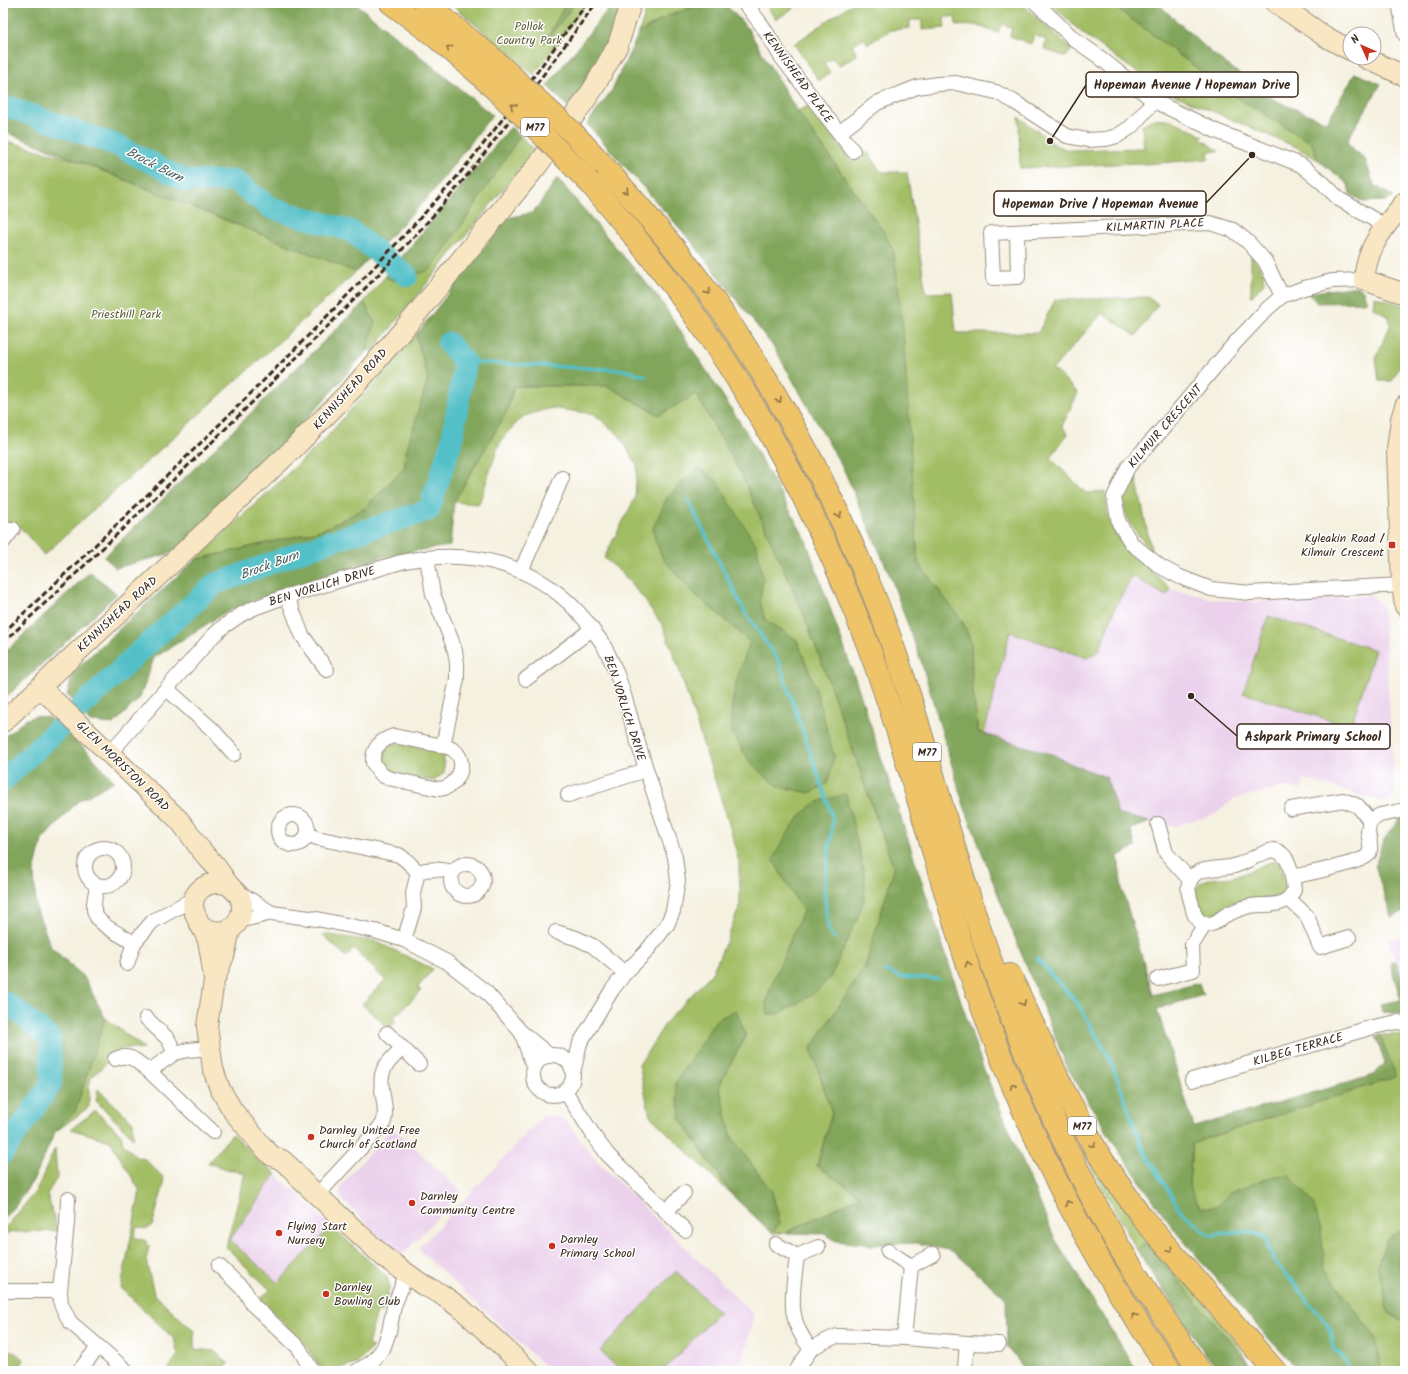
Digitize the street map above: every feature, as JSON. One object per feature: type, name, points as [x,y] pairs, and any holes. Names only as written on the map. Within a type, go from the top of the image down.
[{"type":"highway","name":"M77","points":[[391,3],[431,33],[485,65],[573,133],[631,196],[703,286],[761,370],[808,451],[845,527],[892,642],[933,772],[964,880],[1035,1078],[1073,1159],[1118,1243],[1148,1294],[1200,1371]]},
{"type":"highway","name":"M77","points":[[425,3],[485,65],[534,126],[590,183],[634,236],[668,279],[710,338],[747,395],[775,443],[818,525],[869,647],[914,781],[964,952],[995,1041],[1031,1128],[1054,1176],[1110,1278],[1167,1371]]},
{"type":"highway","name":"M77","points":[[964,880],[1079,1121],[1104,1162],[1144,1220],[1275,1371]]},
{"type":"highway","name":"M77","points":[[1147,1338],[1171,1371]]},
{"type":"street","name":"KENNISHEAD ROAD","points":[[3,722],[293,449],[354,387],[507,203],[537,166],[577,112],[593,89],[618,45],[631,3]]},
{"type":"street","points":[[1036,3],[1075,40],[1098,56],[1154,101],[1216,131],[1301,165],[1323,183],[1339,199],[1385,226]]},
{"type":"street","points":[[1276,3],[1326,37],[1342,46]]},
{"type":"street","points":[[1399,3],[1405,35]]},
{"type":"street","name":"KENNISHEAD PLACE","points":[[750,5],[782,58],[853,151]]},
{"type":"street","points":[[1382,64],[1404,72]]},
{"type":"street","points":[[838,133],[877,103],[917,87],[938,84],[956,83],[996,92],[1013,101],[1067,136],[1087,140],[1106,139],[1116,136],[1131,128],[1154,101]]},
{"type":"street","points":[[1364,280],[1365,268],[1370,251],[1385,226],[1405,202]]},
{"type":"street","name":"KILMARTIN PLACE","points":[[1017,232],[1210,223],[1233,230],[1248,242],[1265,261],[1282,296]]},
{"type":"street","name":"KILMUIR CRESCENT","points":[[1402,585],[1250,593],[1211,589],[1180,577],[1161,567],[1132,544],[1119,523],[1114,497],[1128,467],[1160,432],[1234,344],[1267,309],[1282,296],[1304,288],[1332,281],[1364,280],[1405,294]]},
{"type":"street","points":[[1405,406],[1401,419],[1397,450],[1402,505],[1402,585],[1405,606]]},
{"type":"street","points":[[521,571],[562,478]]},
{"type":"street","points":[[3,542],[13,529]]},
{"type":"street","name":"BEN VORLICH DRIVE","points":[[109,754],[224,626],[248,611],[287,596],[401,562],[449,556],[472,557],[521,571],[559,594],[575,609],[592,629],[605,648],[614,668],[675,857],[678,881],[675,905],[667,924],[645,953],[625,973],[612,990],[580,1043],[572,1073]]},
{"type":"street","points":[[427,558],[433,594],[451,639],[457,663],[456,686],[443,746]]},
{"type":"street","points":[[287,596],[302,635],[327,670]]},
{"type":"street","points":[[526,679],[592,629]]},
{"type":"street","name":"GLEN MORISTON ROAD","points":[[40,687],[179,820],[201,850],[241,898],[242,914],[234,925],[214,980],[207,1026],[212,1069],[220,1089],[233,1111],[272,1156],[282,1160],[293,1170],[300,1180],[384,1257],[423,1285],[442,1294],[463,1310],[521,1369]]},
{"type":"street","points":[[167,689],[213,730],[234,754]]},
{"type":"street","points":[[394,736],[443,746],[452,749],[456,753],[461,765],[460,774],[457,779],[446,789],[439,789],[388,778],[382,775],[373,763],[374,751],[376,747],[386,738],[394,736]]},
{"type":"street","points":[[568,795],[646,770]]},
{"type":"street","points":[[1291,809],[1343,800],[1358,806],[1370,821]]},
{"type":"street","points":[[1292,877],[1340,866],[1364,858],[1370,851],[1368,831],[1370,821],[1374,817],[1380,815],[1405,810]]},
{"type":"street","points":[[1158,824],[1166,853],[1190,880]]},
{"type":"street","points":[[307,834],[317,838],[399,855],[418,872]]},
{"type":"street","name":"GLEN MORISTON ROAD","points":[[201,850],[205,871],[193,910],[207,939],[211,954],[214,980]]},
{"type":"street","points":[[1273,850],[1280,852],[1286,858],[1292,877],[1294,890],[1289,899],[1276,905],[1252,905],[1225,916],[1217,922],[1205,924],[1196,918],[1188,887],[1190,880],[1202,871],[1236,866],[1273,850]]},
{"type":"street","points":[[418,872],[426,869],[453,872]]},
{"type":"street","points":[[404,940],[414,908],[413,893],[418,872]]},
{"type":"street","points":[[127,964],[134,943],[153,921],[198,894],[207,885],[222,883],[233,888],[272,913]]},
{"type":"street","points":[[97,885],[94,906],[96,917],[102,925],[134,943]]},
{"type":"street","points":[[1289,899],[1307,916],[1320,947],[1349,938]]},
{"type":"street","points":[[167,912],[199,923],[210,931],[220,932],[253,917],[272,913],[317,919],[375,931],[404,940],[447,962],[486,992],[521,1032],[554,1056],[568,1062],[572,1073],[571,1083],[565,1091],[554,1095],[542,1092],[537,1088],[533,1076],[534,1069],[540,1060],[554,1056]]},
{"type":"street","points":[[1158,979],[1193,970],[1192,945],[1205,924]]},
{"type":"street","points":[[556,932],[576,938],[593,946],[625,973]]},
{"type":"street","points":[[146,1018],[168,1039],[175,1053]]},
{"type":"street","name":"KILBEG TERRACE","points":[[1192,1080],[1373,1027],[1397,1022],[1405,1023]]},
{"type":"street","points":[[521,1032],[534,1069]]},
{"type":"street","points":[[387,1033],[419,1064]]},
{"type":"street","name":"BEN VORLICH DRIVE","points":[[554,1056],[569,1051],[580,1043]]},
{"type":"street","points":[[149,1071],[175,1053],[209,1048]]},
{"type":"street","points":[[317,1195],[383,1124],[386,1117],[381,1079],[383,1070],[402,1048]]},
{"type":"street","points":[[115,1059],[122,1055],[129,1056],[149,1071],[213,1132]]},
{"type":"street","points":[[565,1091],[608,1155],[685,1230]]},
{"type":"street","points":[[666,1211],[684,1193]]},
{"type":"street","points":[[68,1199],[60,1291],[61,1304],[70,1322],[127,1371]]},
{"type":"street","points":[[776,1244],[797,1256]]},
{"type":"street","points":[[797,1256],[818,1247]]},
{"type":"street","points":[[888,1251],[911,1266]]},
{"type":"street","points":[[911,1266],[933,1254]]},
{"type":"street","points":[[797,1256],[793,1312],[794,1321],[803,1339],[811,1349]]},
{"type":"street","points":[[219,1266],[245,1291],[253,1304],[299,1348],[312,1371]]},
{"type":"street","points":[[904,1338],[911,1266]]},
{"type":"street","points":[[357,1371],[378,1357],[383,1349],[389,1332],[394,1306],[407,1273]]},
{"type":"street","points":[[3,1291],[60,1291]]},
{"type":"street","points":[[796,1371],[811,1349],[837,1336],[904,1338],[999,1344]]},
{"type":"street","points":[[965,1368],[967,1343]]},
{"type":"street","points":[[79,1371],[98,1347]]},
{"type":"shaded area","points":[[1132,576],[1166,596],[1171,589],[1213,599],[1236,601],[1372,595],[1383,607],[1395,794],[1392,799],[1384,802],[1304,779],[1301,790],[1285,787],[1234,799],[1215,814],[1174,826],[1118,814],[1106,777],[1071,764],[1054,755],[984,734],[1009,632],[1087,658]]},
{"type":"shaded area","points":[[1405,935],[1405,992],[1388,940]]},
{"type":"shaded area","name":"Darnley Primary School","points":[[543,1116],[555,1116],[562,1118],[567,1122],[593,1157],[754,1315],[740,1371],[550,1371],[418,1249]]},
{"type":"shaded area","points":[[391,1129],[405,1138],[461,1192],[403,1254],[396,1252],[339,1195],[342,1184]]},
{"type":"shaded area","name":"Flying Start Nursery","points":[[276,1174],[331,1226],[278,1283],[230,1240]]},
{"type":"green space","points":[[3,3],[355,3],[492,115],[430,195],[356,272],[3,131]]},
{"type":"green space","name":"Pollok Country Park","points":[[450,3],[587,3],[534,75]]},
{"type":"green space","points":[[566,3],[575,3],[544,44]]},
{"type":"green space","points":[[613,3],[621,3],[616,29],[596,70],[569,108],[547,86]]},
{"type":"green space","points":[[667,3],[705,3],[669,15],[639,33],[646,10]]},
{"type":"green space","points":[[705,3],[724,3],[746,26],[797,111],[883,231],[894,252],[903,328],[918,563],[962,621],[971,642],[972,685],[978,732],[1054,755],[1071,764],[1106,777],[1118,814],[1150,822],[1131,829],[1135,847],[1118,856],[1122,889],[1153,995],[1199,983],[1203,995],[1157,1009],[1194,1127],[1374,1075],[1385,1063],[1376,1036],[1380,1035],[1396,1077],[1192,1143],[1189,1186],[1200,1208],[1216,1207],[1230,1193],[1274,1176],[1289,1175],[1313,1203],[1321,1230],[1325,1269],[1376,1339],[1382,1371],[1300,1371],[1268,1338],[1175,1231],[1119,1151],[1068,1069],[1007,918],[963,803],[921,661],[891,578],[844,470],[775,349],[691,241],[587,124],[612,90],[639,33],[669,15]]},
{"type":"green space","points":[[771,3],[800,3],[776,20],[768,8]]},
{"type":"green space","points":[[853,3],[1021,3],[1072,49],[1066,57],[1044,49],[1046,40],[1034,35],[1031,44],[1010,36],[1012,28],[1001,24],[998,33],[976,25],[956,26],[955,17],[944,17],[945,28],[922,30],[922,20],[910,20],[910,28],[891,30],[868,44],[863,38],[852,45],[857,55],[839,66],[833,58],[824,63],[830,73],[819,81],[794,44]]},
{"type":"green space","points":[[1050,3],[1110,3],[1234,96],[1312,143],[1318,160],[1296,147],[1170,93],[1128,66],[1081,32]]},
{"type":"green space","points":[[1110,3],[1157,3],[1213,54],[1276,101],[1327,122],[1355,73],[1381,84],[1348,139],[1348,144],[1365,159],[1374,185],[1394,197],[1386,201],[1363,202],[1350,194],[1348,184],[1318,160],[1312,143],[1234,96]]},
{"type":"green space","points":[[811,105],[852,162],[868,152],[881,172],[907,172],[926,293],[952,292],[956,333],[1038,333],[1055,300],[1147,297],[1158,304],[1136,336],[1102,313],[1053,369],[1078,393],[1062,426],[1068,434],[1050,458],[1086,493],[1105,491],[1108,517],[1122,545],[1171,589],[1166,596],[1132,576],[1115,608],[1099,651],[1087,658],[1010,632],[984,734],[978,732],[972,685],[971,642],[962,621],[918,563],[894,252],[883,231],[797,111]]},
{"type":"green space","points":[[1019,117],[1057,146],[1069,150],[1144,148],[1142,126],[1149,121],[1165,119],[1180,124],[1203,136],[1200,138],[1219,151],[1208,152],[1209,159],[1146,164],[1139,163],[1020,168]]},
{"type":"green space","points":[[511,127],[535,150],[373,350],[367,351],[375,323],[364,302]]},
{"type":"green space","points":[[511,127],[520,136],[464,222],[430,270],[396,281],[385,277]]},
{"type":"green space","name":"Priesthill Park","points":[[3,140],[75,160],[356,272],[44,555],[20,527],[3,520]]},
{"type":"green space","points":[[557,178],[659,298],[745,430],[805,538],[855,678],[982,1065],[1055,1239],[1137,1371],[1071,1371],[1070,1369],[1069,1371],[1026,1371],[1007,1346],[1006,1299],[952,1251],[916,1243],[871,1245],[836,1241],[825,1234],[785,1233],[861,1196],[817,1166],[832,1113],[811,1048],[865,967],[894,869],[830,685],[802,610],[740,472],[696,394],[659,415],[608,386],[514,386],[507,411],[454,502],[450,546],[380,558],[265,596],[224,613],[154,658],[140,698],[114,724],[90,722],[67,695],[73,672],[195,560],[322,530],[364,509],[404,468],[406,452],[428,379],[416,335],[507,218],[531,213],[539,205]]},
{"type":"green space","points":[[1251,254],[1263,272],[1264,283],[1251,297]]},
{"type":"green space","points":[[1357,286],[1363,290],[1367,302],[1318,303],[1307,293]]},
{"type":"green space","points":[[1374,296],[1405,306],[1405,358],[1392,381],[1379,381],[1376,357],[1390,326],[1390,319],[1380,311],[1373,308]]},
{"type":"green space","points":[[364,302],[375,323],[367,351],[314,411],[179,551],[116,568],[104,557]]},
{"type":"green space","points":[[416,335],[428,379],[406,452],[404,468],[364,509],[322,530],[195,560],[326,438]]},
{"type":"green space","points":[[514,386],[608,386],[659,415],[696,393],[740,472],[802,610],[830,685],[894,869],[865,967],[811,1048],[832,1113],[817,1165],[861,1196],[785,1233],[772,1233],[780,1223],[772,1192],[732,1138],[719,1086],[746,1035],[681,1120],[733,1196],[650,1116],[639,1065],[667,1021],[712,973],[729,935],[740,905],[739,863],[730,827],[678,666],[663,626],[643,598],[621,572],[604,558],[635,498],[637,465],[619,435],[594,414],[551,408],[524,416],[505,435],[498,447],[479,504],[454,502],[507,411]]},
{"type":"green space","points":[[1134,468],[1151,548],[1149,549],[1134,529],[1126,515],[1124,507],[1125,491]]},
{"type":"green space","points":[[700,469],[717,481],[757,547],[763,580],[760,600],[765,620],[797,640],[815,686],[834,756],[827,784],[810,793],[780,787],[763,775],[749,760],[732,733],[731,710],[737,679],[750,642],[694,593],[663,559],[655,539],[653,528],[667,498],[690,474]]},
{"type":"green space","points":[[90,572],[117,594],[3,700],[3,654]]},
{"type":"green space","points":[[1268,616],[1375,650],[1351,727],[1243,693]]},
{"type":"green space","points":[[35,716],[46,717],[55,721],[87,751],[114,781],[77,802],[42,840],[34,872],[36,908],[51,947],[84,977],[105,1018],[75,1112],[55,1132],[34,1179],[14,1208],[3,1218],[3,738],[25,720]]},
{"type":"green space","points":[[397,743],[442,752],[444,756],[444,773],[434,781],[389,772],[384,763],[384,754],[389,747]]},
{"type":"green space","points":[[846,794],[865,877],[864,899],[857,919],[830,978],[813,994],[779,1014],[768,1014],[766,1004],[772,983],[803,911],[773,860],[791,829],[809,808],[826,799]]},
{"type":"green space","points":[[1399,819],[1405,819],[1405,912],[1391,917],[1375,865],[1383,841]]},
{"type":"green space","points":[[1275,861],[1280,864],[1285,893],[1274,898],[1234,902],[1207,919],[1204,916],[1199,905],[1196,888],[1200,883],[1214,878],[1241,875]]},
{"type":"green space","points":[[322,934],[375,941],[433,969],[418,987],[421,991],[393,1018],[396,1022],[389,1029],[362,1004],[385,980],[354,949],[346,957]]},
{"type":"green space","points":[[1396,961],[1405,988],[1405,1014],[1382,1012],[1380,1004],[1401,1000],[1390,963]]},
{"type":"green space","points":[[736,1010],[746,1035],[719,1086],[732,1138],[772,1192],[780,1223],[772,1233],[733,1196],[681,1120],[675,1083],[716,1020]]},
{"type":"green space","points":[[105,1018],[144,1048],[140,1050],[130,1048],[121,1049],[91,1078],[89,1086],[89,1107],[55,1132],[75,1112]]},
{"type":"green space","points":[[1380,1035],[1405,1035],[1405,1371],[1336,1371],[1200,1208],[1189,1187],[1192,1143],[1395,1077]]},
{"type":"green space","points":[[98,1089],[133,1122],[133,1138],[96,1101]]},
{"type":"green space","points":[[95,1111],[121,1134],[123,1143],[136,1157],[145,1159],[163,1177],[164,1184],[152,1226],[147,1229],[137,1227],[134,1237],[146,1241],[149,1246],[146,1260],[154,1294],[194,1331],[194,1349],[214,1351],[229,1364],[222,1371],[167,1371],[178,1355],[174,1339],[121,1288],[140,1191],[110,1141],[71,1129]]},
{"type":"green space","name":"Darnley Bowling Club","points":[[232,1134],[276,1174],[230,1240],[278,1283],[331,1226],[387,1277],[390,1286],[382,1313],[377,1312],[368,1345],[373,1347],[357,1364],[329,1371],[321,1368],[305,1345],[260,1299],[270,1290],[226,1247],[245,1173],[208,1163]]},
{"type":"green space","points":[[1082,1147],[1236,1342],[1251,1366],[1146,1243],[1137,1250],[1093,1171]]},
{"type":"green space","points":[[55,1148],[57,1178],[47,1194],[58,1231],[11,1232],[3,1238],[3,1229],[36,1191]]},
{"type":"green space","points":[[1405,1228],[1405,1322],[1389,1313],[1377,1265],[1387,1240]]},
{"type":"green space","points":[[1146,1243],[1256,1371],[1219,1371],[1204,1352],[1137,1250]]},
{"type":"green space","points":[[676,1271],[719,1312],[663,1371],[621,1371],[600,1351]]},
{"type":"green space","points":[[3,1345],[24,1359],[19,1371],[3,1371]]},
{"type":"waterway","name":"Brock Burn","points":[[3,105],[119,146],[186,181],[235,181],[271,208],[351,231],[407,276]]},
{"type":"waterway","name":"Brock Burn","points":[[3,781],[138,653],[215,584],[325,543],[429,510],[452,440],[465,362],[448,343]]},
{"type":"waterway","points":[[465,362],[624,370],[645,376]]},
{"type":"waterway","points":[[688,500],[745,612],[778,660],[832,815],[832,828],[824,889],[828,930],[834,938]]},
{"type":"waterway","points":[[1037,959],[1078,1004],[1110,1059],[1142,1147],[1180,1210],[1209,1235],[1245,1231],[1265,1237],[1273,1259],[1330,1327],[1333,1347],[1347,1362],[1350,1371]]},
{"type":"waterway","points":[[885,970],[901,977],[938,979]]},
{"type":"waterway","name":"Brock Burn","points":[[3,1001],[50,1038],[51,1084],[3,1153]]},
{"type":"railway","points":[[3,633],[150,493],[373,269],[449,186],[485,142],[587,3]]},
{"type":"railway","points":[[3,643],[229,426],[400,252],[456,189],[510,120],[596,3]]},
{"type":"place","name":"Hopeman Avenue / Hopeman Drive","points":[[1050,141]]},
{"type":"place","name":"Hopeman Drive / Hopeman Avenue","points":[[1252,155]]},
{"type":"place","name":"Kyleakin Road / Kilmuir Crescent","points":[[1392,545]]},
{"type":"place","name":"Ashpark Primary School","points":[[1191,696]]},
{"type":"place","name":"Darnley United Free Church of Scotland","points":[[311,1137]]},
{"type":"place","name":"Darnley Community Centre","points":[[412,1203]]},
{"type":"place","name":"Flying Start Nursery","points":[[279,1233]]},
{"type":"place","name":"Darnley Primary School","points":[[552,1246]]},
{"type":"place","name":"Darnley Bowling Club","points":[[326,1294]]}]
